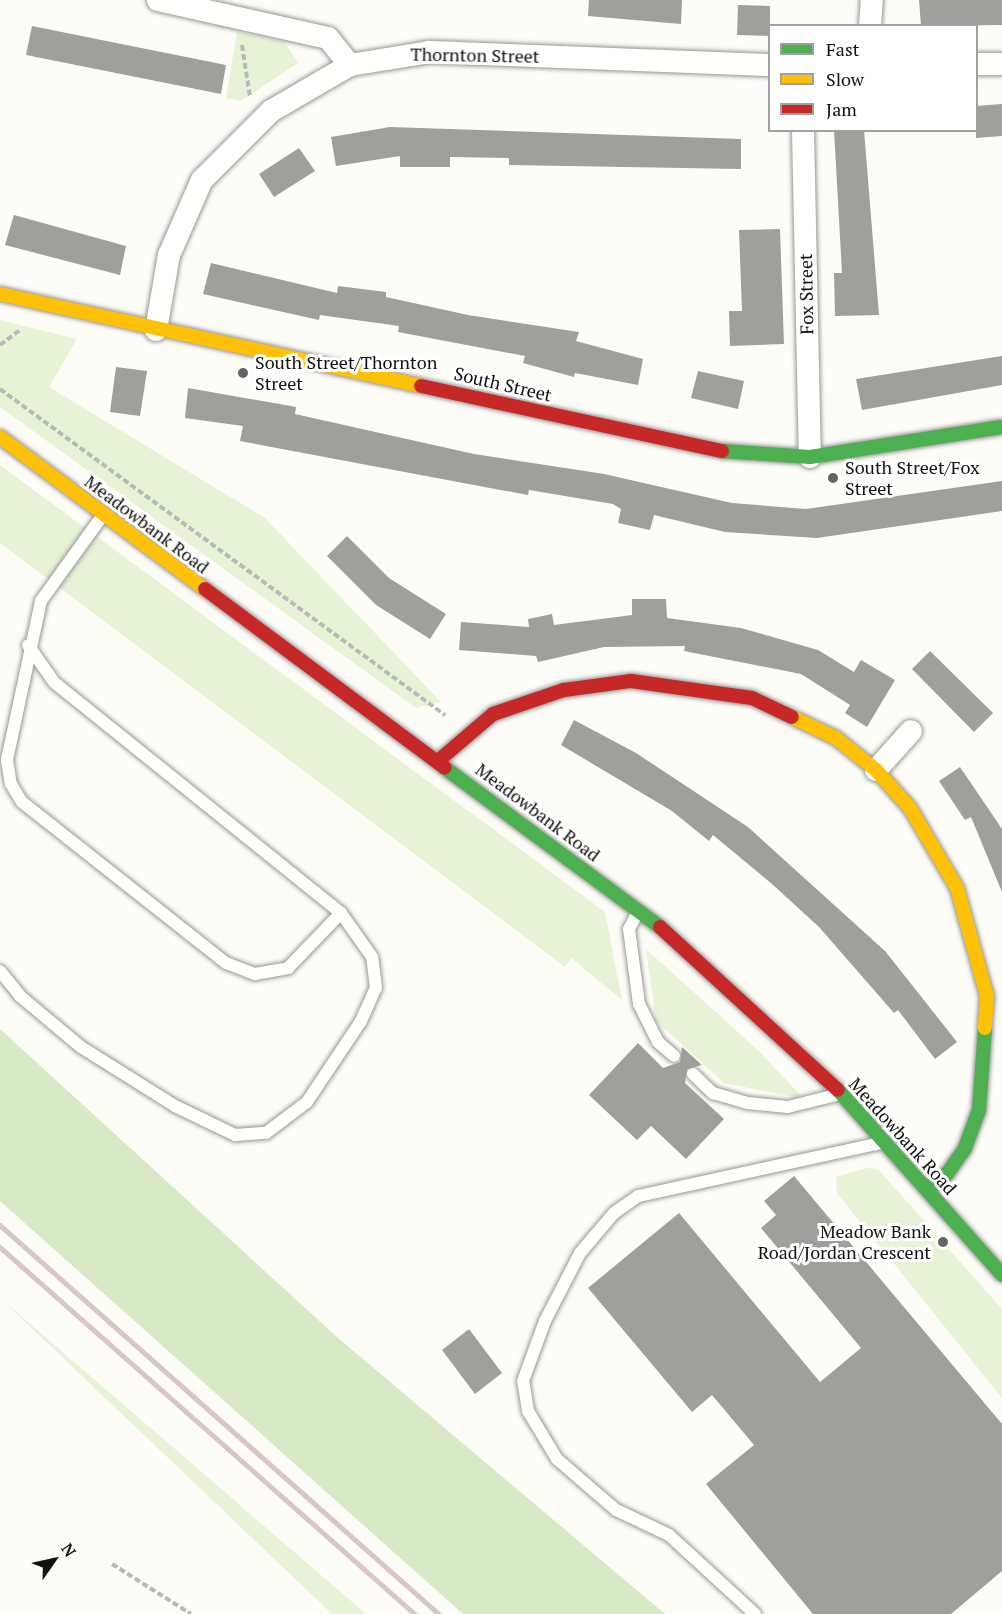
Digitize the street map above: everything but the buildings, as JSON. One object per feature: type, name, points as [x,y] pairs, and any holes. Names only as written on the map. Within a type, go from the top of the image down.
[{"type":"street","points":[[158,0],[328,38],[350,65]]},
{"type":"street","points":[[870,24],[872,0]]},
{"type":"street","name":"Thornton Street","points":[[156,330],[169,255],[183,217],[202,180],[257,123],[350,65],[429,52],[768,65]]},
{"type":"street","points":[[978,64],[1002,64]]},
{"type":"street","name":"Fox Street","points":[[803,132],[810,457]]},
{"type":"street","name":"South Street","points":[[0,294],[156,330],[740,455],[810,457],[1002,427]]},
{"type":"street","name":"Meadowbank Road","points":[[0,437],[638,910],[741,995],[886,1142],[1002,1275]]},
{"type":"street","points":[[438,761],[468,732],[493,714],[564,690],[631,681],[722,690],[792,712],[876,770],[910,808],[957,888],[987,996],[979,1110],[965,1148],[947,1174],[927,1189]]},
{"type":"street","points":[[876,770],[911,731]]},
{"type":"lane","points":[[103,514],[41,601],[28,645],[7,759],[6,786],[22,802],[226,963],[255,974],[288,968],[341,913]]},
{"type":"lane","points":[[0,971],[20,996],[81,1047],[175,1106],[235,1135],[266,1133],[307,1102],[361,1021],[376,988],[372,957],[341,913],[54,682],[28,645]]},
{"type":"lane","points":[[638,910],[629,929],[639,1004],[658,1042],[674,1056]]},
{"type":"lane","points":[[693,1074],[713,1093],[748,1103],[788,1107],[841,1094]]},
{"type":"lane","points":[[755,1614],[669,1535],[616,1510],[557,1459],[528,1411],[523,1381],[545,1321],[580,1253],[614,1213],[638,1196],[886,1142]]},
{"type":"path","points":[[240,17],[244,76],[257,123]]},
{"type":"path","points":[[0,389],[468,732]]},
{"type":"path","points":[[112,1564],[191,1614]]},
{"type":"green space","points":[[237,32],[284,42],[298,63],[241,101],[226,98]]},
{"type":"green space","points":[[0,320],[77,339],[49,387],[265,518],[441,702],[416,708],[0,407]]},
{"type":"green space","points":[[0,465],[605,912],[622,1000],[571,958],[565,967],[0,543]]},
{"type":"green space","points":[[646,949],[760,1052],[804,1099],[724,1083],[656,1021]]},
{"type":"green space","points":[[0,1029],[338,1338],[665,1614],[463,1614],[0,1201]]},
{"type":"green space","points":[[867,1168],[878,1169],[1002,1309],[1002,1398],[837,1193],[836,1177]]},
{"type":"green space","points":[[0,1298],[366,1614],[332,1614]]},
{"type":"railway","points":[[0,1225],[439,1614]]},
{"type":"railway","points":[[0,1247],[415,1614]]},
{"type":"traffic: fast","points":[[722,451],[810,457],[1002,427]]},
{"type":"traffic: fast","points":[[445,768],[660,927]]},
{"type":"traffic: fast","points":[[927,1189],[947,1174],[965,1148],[979,1110],[985,1028]]},
{"type":"traffic: fast","points":[[838,1090],[1002,1275]]},
{"type":"traffic: slow","points":[[0,294],[421,386]]},
{"type":"traffic: slow","points":[[0,437],[205,589]]},
{"type":"traffic: slow","points":[[792,717],[836,738],[876,770],[910,808],[957,888],[987,996],[985,1028]]},
{"type":"traffic: jam","points":[[421,386],[722,451]]},
{"type":"traffic: jam","points":[[205,589],[445,768]]},
{"type":"traffic: jam","points":[[438,761],[493,714],[564,690],[631,681],[752,698],[792,717]]},
{"type":"traffic: jam","points":[[660,927],[838,1090]]},
{"type":"place","name":"South Street/Thornton Street","points":[[243,373]]},
{"type":"place","name":"South Street/Fox Street","points":[[833,478]]},
{"type":"place","name":"Meadow Bank Road/Jordan Crescent","points":[[943,1242]]}]
